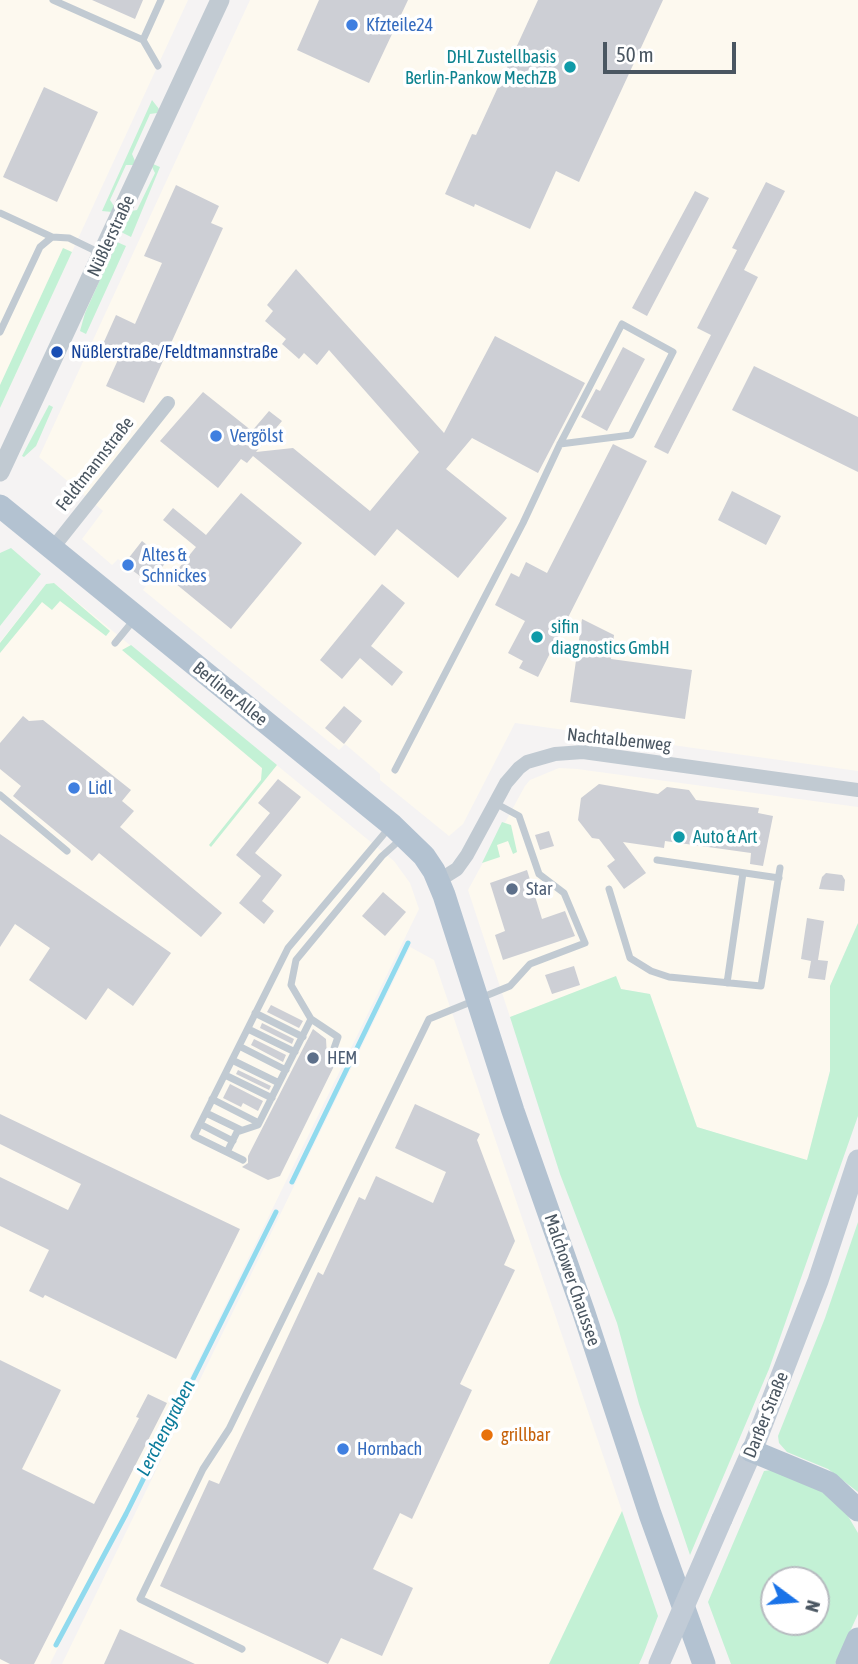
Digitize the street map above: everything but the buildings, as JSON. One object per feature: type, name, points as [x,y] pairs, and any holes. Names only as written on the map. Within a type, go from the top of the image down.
[{"type":"main road","name":"Berliner Allee","points":[[0,506],[398,830],[424,856],[441,888]]},
{"type":"main road","name":"Malchower Chaussee","points":[[441,888],[669,1569],[704,1664]]},
{"type":"main road","name":"Darßer Straße","points":[[659,1664],[752,1451],[818,1281],[858,1160]]},
{"type":"main road","points":[[752,1451],[829,1483],[858,1510]]},
{"type":"main road","points":[[847,1664],[858,1639]]},
{"type":"street","name":"Nüßlerstraße","points":[[0,472],[220,0]]},
{"type":"street","name":"Feldtmannstraße","points":[[52,548],[168,403]]},
{"type":"street","name":"Nachtalbenweg","points":[[441,888],[467,855],[506,783],[519,768],[540,757],[569,752],[858,790]]},
{"type":"lane","points":[[53,0],[143,40],[158,66]]},
{"type":"lane","points":[[143,40],[162,0]]},
{"type":"lane","points":[[0,213],[52,237],[68,238],[103,254]]},
{"type":"lane","points":[[0,332],[3,317],[40,247],[52,237]]},
{"type":"lane","points":[[395,771],[523,523],[560,444],[622,324],[673,352],[631,435],[560,444]]},
{"type":"lane","points":[[115,643],[136,617]]},
{"type":"lane","points":[[0,795],[67,851]]},
{"type":"lane","points":[[242,1649],[140,1599],[203,1469],[229,1429],[429,1019],[510,986],[530,964],[585,943],[564,893],[540,874],[519,816],[495,803]]},
{"type":"lane","points":[[243,1160],[194,1136],[288,948],[398,830]]},
{"type":"lane","points":[[332,1054],[338,1037],[311,1019],[291,985],[296,960],[382,856],[398,830]]},
{"type":"lane","points":[[657,860],[779,878]]},
{"type":"lane","points":[[609,889],[631,958],[651,971],[669,977],[761,986],[780,868]]},
{"type":"lane","points":[[727,983],[743,873]]},
{"type":"lane","points":[[255,1013],[303,1037]]},
{"type":"lane","points":[[227,1152],[237,1132],[259,1123],[311,1019]]},
{"type":"lane","points":[[248,1029],[295,1052]]},
{"type":"lane","points":[[239,1046],[286,1070]]},
{"type":"lane","points":[[232,1060],[279,1083]]},
{"type":"lane","points":[[225,1075],[272,1098]]},
{"type":"lane","points":[[212,1099],[259,1123]]},
{"type":"lane","points":[[206,1113],[241,1130]]},
{"type":"lane","points":[[200,1124],[233,1141]]},
{"type":"shaded area","points":[[0,0],[188,0],[0,408]]},
{"type":"shaded area","points":[[250,0],[858,0],[858,771],[515,723],[463,824],[449,836],[380,780],[380,774],[345,744],[339,750],[143,590],[148,583],[118,559],[112,565],[82,539],[103,511],[39,457]]},
{"type":"shaded area","points":[[54,583],[394,861],[410,883],[419,909],[50,1664],[0,1664],[0,642],[46,584]]},
{"type":"shaded area","points":[[559,768],[858,807],[858,923],[830,986],[830,1071],[807,1161],[697,1127],[650,994],[621,989],[616,977],[510,1017],[468,890],[525,786],[530,780]]},
{"type":"shaded area","points":[[410,947],[434,960],[622,1511],[549,1664],[62,1664]]},
{"type":"green space","points":[[152,100],[159,109],[157,113],[150,114],[132,154],[135,161],[133,165],[126,165],[110,200],[114,206],[112,212],[102,211]]},
{"type":"green space","points":[[153,164],[160,167],[131,237],[121,232],[131,211],[137,210],[155,173]]},
{"type":"green space","points":[[117,242],[126,246],[86,334],[80,331],[85,313]]},
{"type":"green space","points":[[63,248],[72,252],[0,408],[0,385]]},
{"type":"green space","points":[[49,405],[53,407],[36,446],[22,456]]},
{"type":"green space","points":[[11,548],[41,574],[0,626],[0,553]]},
{"type":"green space","points":[[54,583],[110,631],[106,636],[60,601],[52,610],[42,602],[0,653],[0,643],[46,584]]},
{"type":"green space","points":[[131,645],[277,765],[211,847],[209,845],[261,780],[262,768],[122,650]]},
{"type":"green space","points":[[502,822],[511,825],[517,852],[513,854],[508,841],[497,845],[500,857],[482,863]]},
{"type":"green space","points":[[858,923],[858,1116],[769,1369],[690,1555],[639,1404],[617,1323],[560,1174],[510,1017],[616,976],[621,989],[650,994],[697,1127],[807,1160],[830,1071],[830,986]]},
{"type":"green space","points":[[858,1222],[858,1492],[828,1469],[787,1452],[779,1443],[778,1436],[825,1318]]},
{"type":"green space","points":[[771,1470],[821,1490],[842,1506],[858,1533],[858,1614],[835,1664],[731,1664],[708,1602],[764,1471]]},
{"type":"green space","points":[[622,1511],[658,1616],[639,1664],[549,1664]]},
{"type":"waterway","name":"Lerchengraben","points":[[292,1182],[408,943]]},
{"type":"waterway","name":"Lerchengraben","points":[[56,1645],[126,1514],[276,1212]]},
{"type":"place","name":"Kfzteile24","points":[[352,25]]},
{"type":"place","name":"DHL Zustellbasis Berlin-Pankow MechZB","points":[[570,67]]},
{"type":"place","name":"Nüßlerstraße/Feldtmannstraße","points":[[57,352]]},
{"type":"place","name":"Vergölst","points":[[216,436]]},
{"type":"place","name":"Altes & Schnickes","points":[[128,565]]},
{"type":"place","name":"sifin diagnostics GmbH","points":[[537,637]]},
{"type":"place","name":"Lidl","points":[[74,788]]},
{"type":"place","name":"Auto & Art","points":[[679,837]]},
{"type":"place","name":"Star","points":[[512,889]]},
{"type":"place","name":"HEM","points":[[313,1058]]},
{"type":"place","name":"grillbar","points":[[487,1435]]},
{"type":"place","name":"Hornbach","points":[[343,1449]]}]
